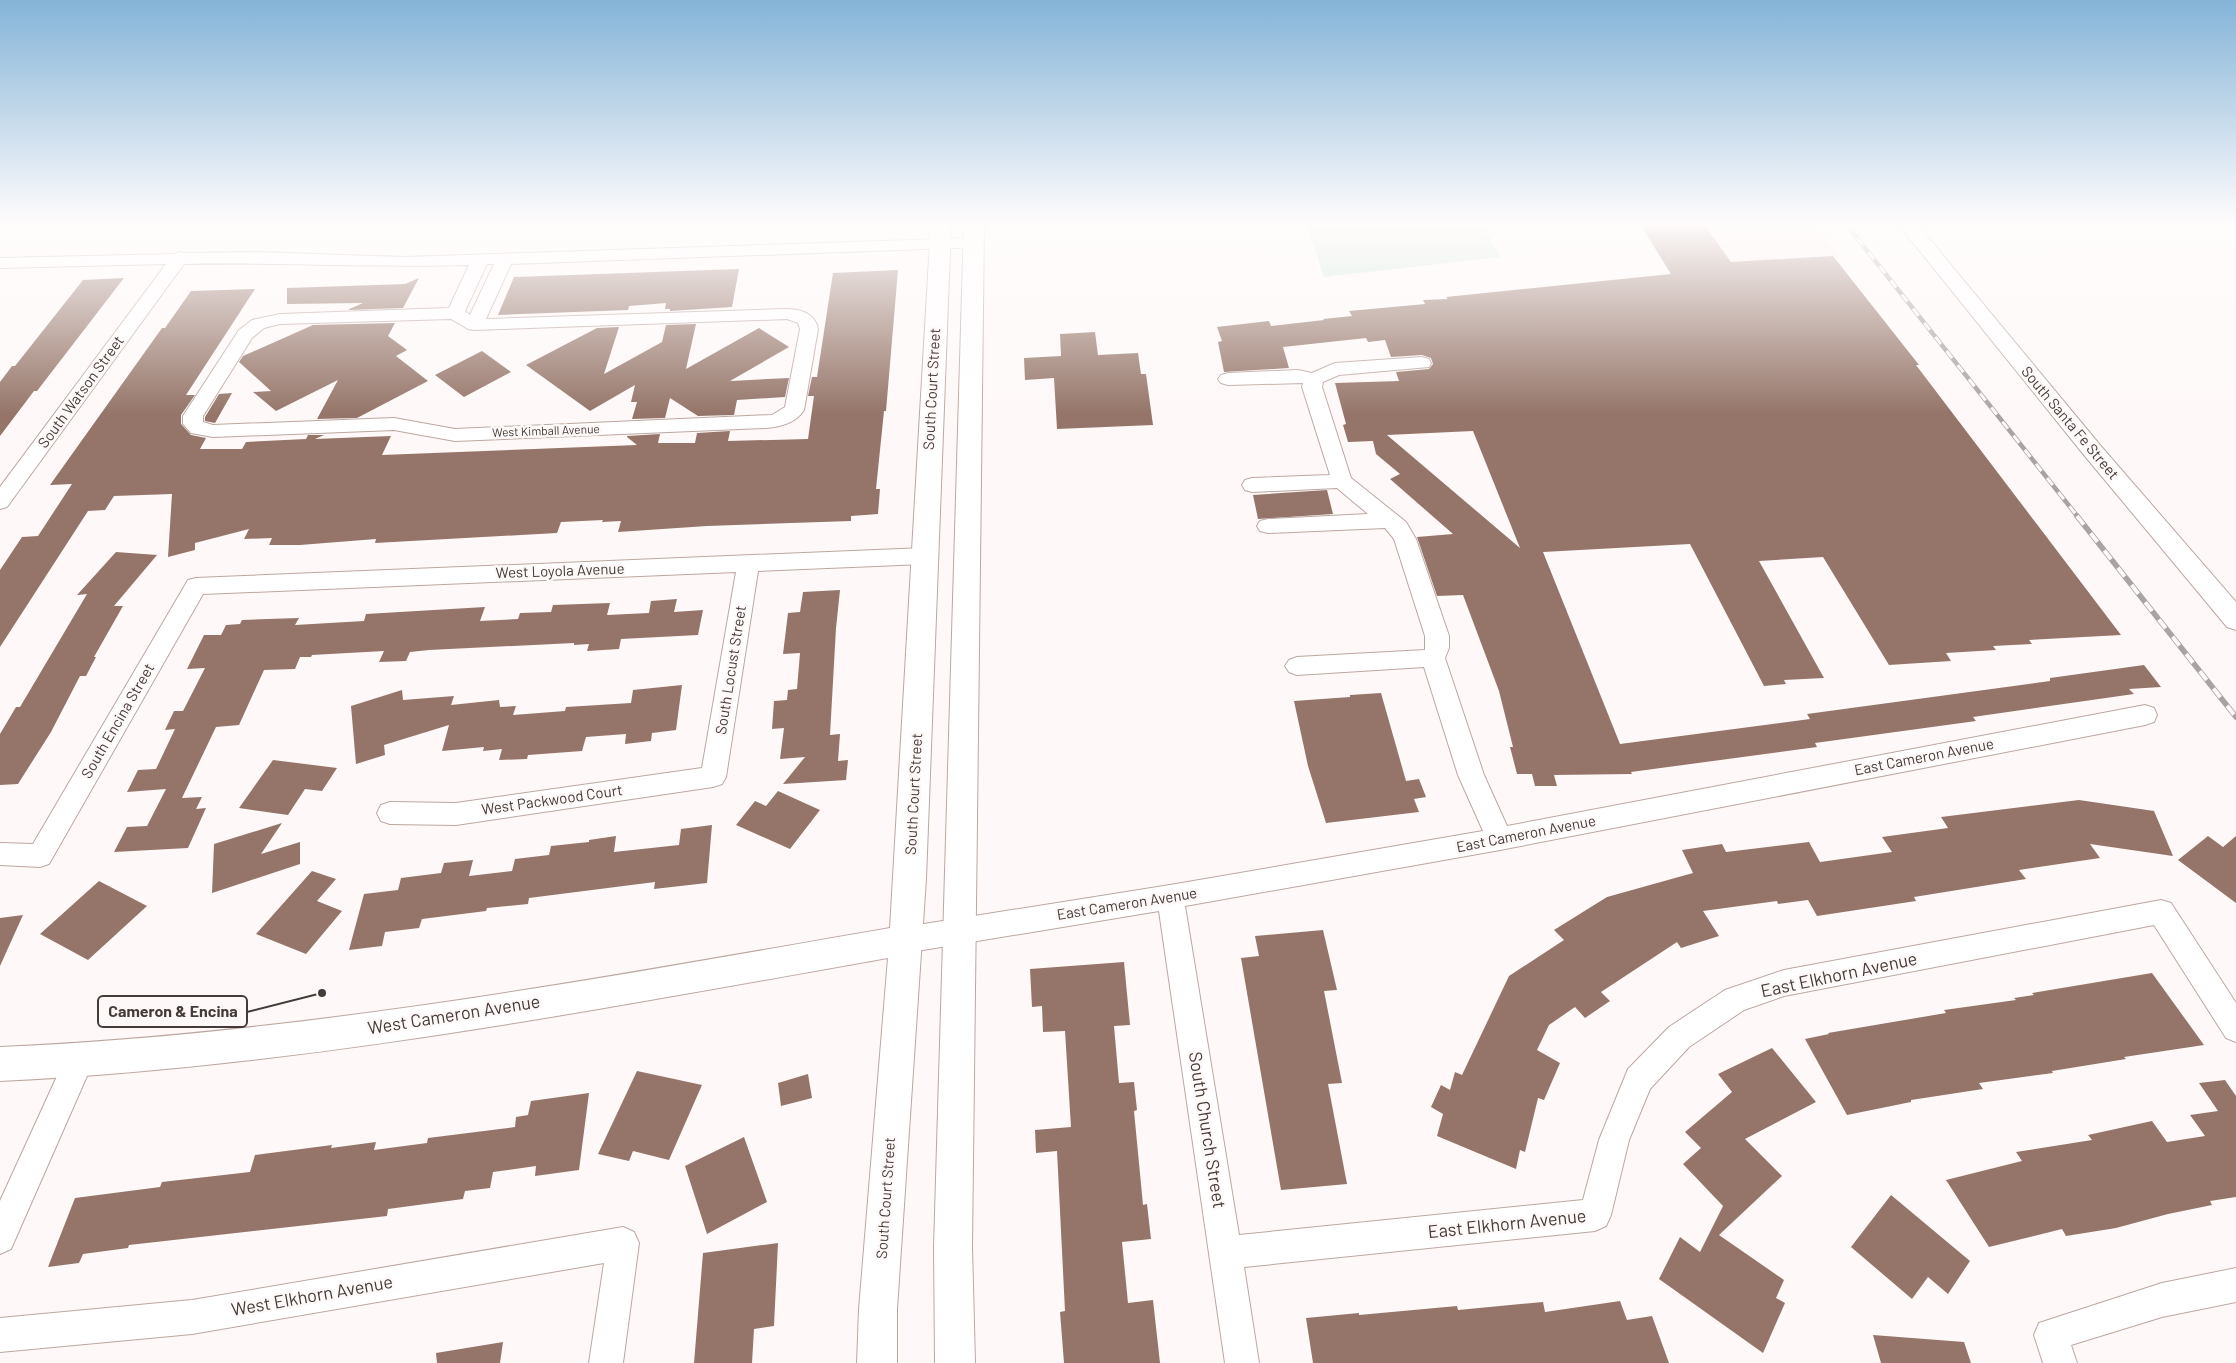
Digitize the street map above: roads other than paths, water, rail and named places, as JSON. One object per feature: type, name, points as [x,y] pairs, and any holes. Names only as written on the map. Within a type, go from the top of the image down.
[{"type":"street","name":"South Watson Street","points":[[0,502],[158,288]]},
{"type":"street","points":[[467,288],[455,313],[474,325],[491,288]]},
{"type":"street","name":"South Court Street","points":[[877,1363],[878,1309],[914,806],[937,288]]},
{"type":"street","points":[[955,1363],[953,1247],[973,288]]},
{"type":"street","name":"South Santa Fe Street","points":[[1959,288],[2092,450],[2236,620]]},
{"type":"street","name":"West Kimball Avenue","points":[[455,313],[280,319],[258,324],[245,334],[193,416],[192,422],[200,430],[213,431],[399,424],[450,435],[777,421],[794,410],[809,329],[805,318],[787,314],[474,325]]},
{"type":"street","points":[[1228,378],[1298,376],[1314,379],[1322,374],[1342,368],[1422,363]]},
{"type":"street","points":[[1314,379],[1312,387],[1342,481],[1398,527],[1406,538],[1437,636],[1437,648],[1433,658],[1471,774],[1500,839]]},
{"type":"street","points":[[1252,485],[1342,481]]},
{"type":"street","points":[[1268,526],[1390,520]]},
{"type":"street","name":"West Loyola Avenue","points":[[196,586],[924,556]]},
{"type":"street","name":"South Locust Street","points":[[713,777],[748,562]]},
{"type":"street","name":"South Encina Street","points":[[0,854],[40,856],[196,586]]},
{"type":"street","points":[[1297,666],[1433,658]]},
{"type":"street","name":"East Cameron Avenue","points":[[905,940],[1170,897],[1500,839],[2145,715]]},
{"type":"street","name":"West Packwood Court","points":[[390,814],[456,814],[713,777]]},
{"type":"street","name":"South Church Street","points":[[1170,897],[1183,970],[1242,1363]]},
{"type":"street","name":"East Elkhorn Avenue","points":[[1226,1253],[1595,1216],[1614,1140],[1639,1080],[1679,1037],[1735,1000],[1784,983],[2161,912],[2236,1028]]},
{"type":"street","name":"West Cameron Avenue","points":[[0,1064],[79,1060],[171,1052],[331,1034],[514,1006],[905,940]]},
{"type":"street","points":[[0,1238],[79,1060]]},
{"type":"street","name":"West Elkhorn Avenue","points":[[0,1334],[192,1317],[623,1243],[606,1363]]},
{"type":"street","points":[[2056,1349],[2162,1300],[2236,1285]]},
{"type":"railway","points":[[1896,288],[2078,517]]},
{"type":"railway","points":[[2077,516],[2236,717]]},
{"type":"place","name":"Cameron & Encina","points":[[322,993]]}]
